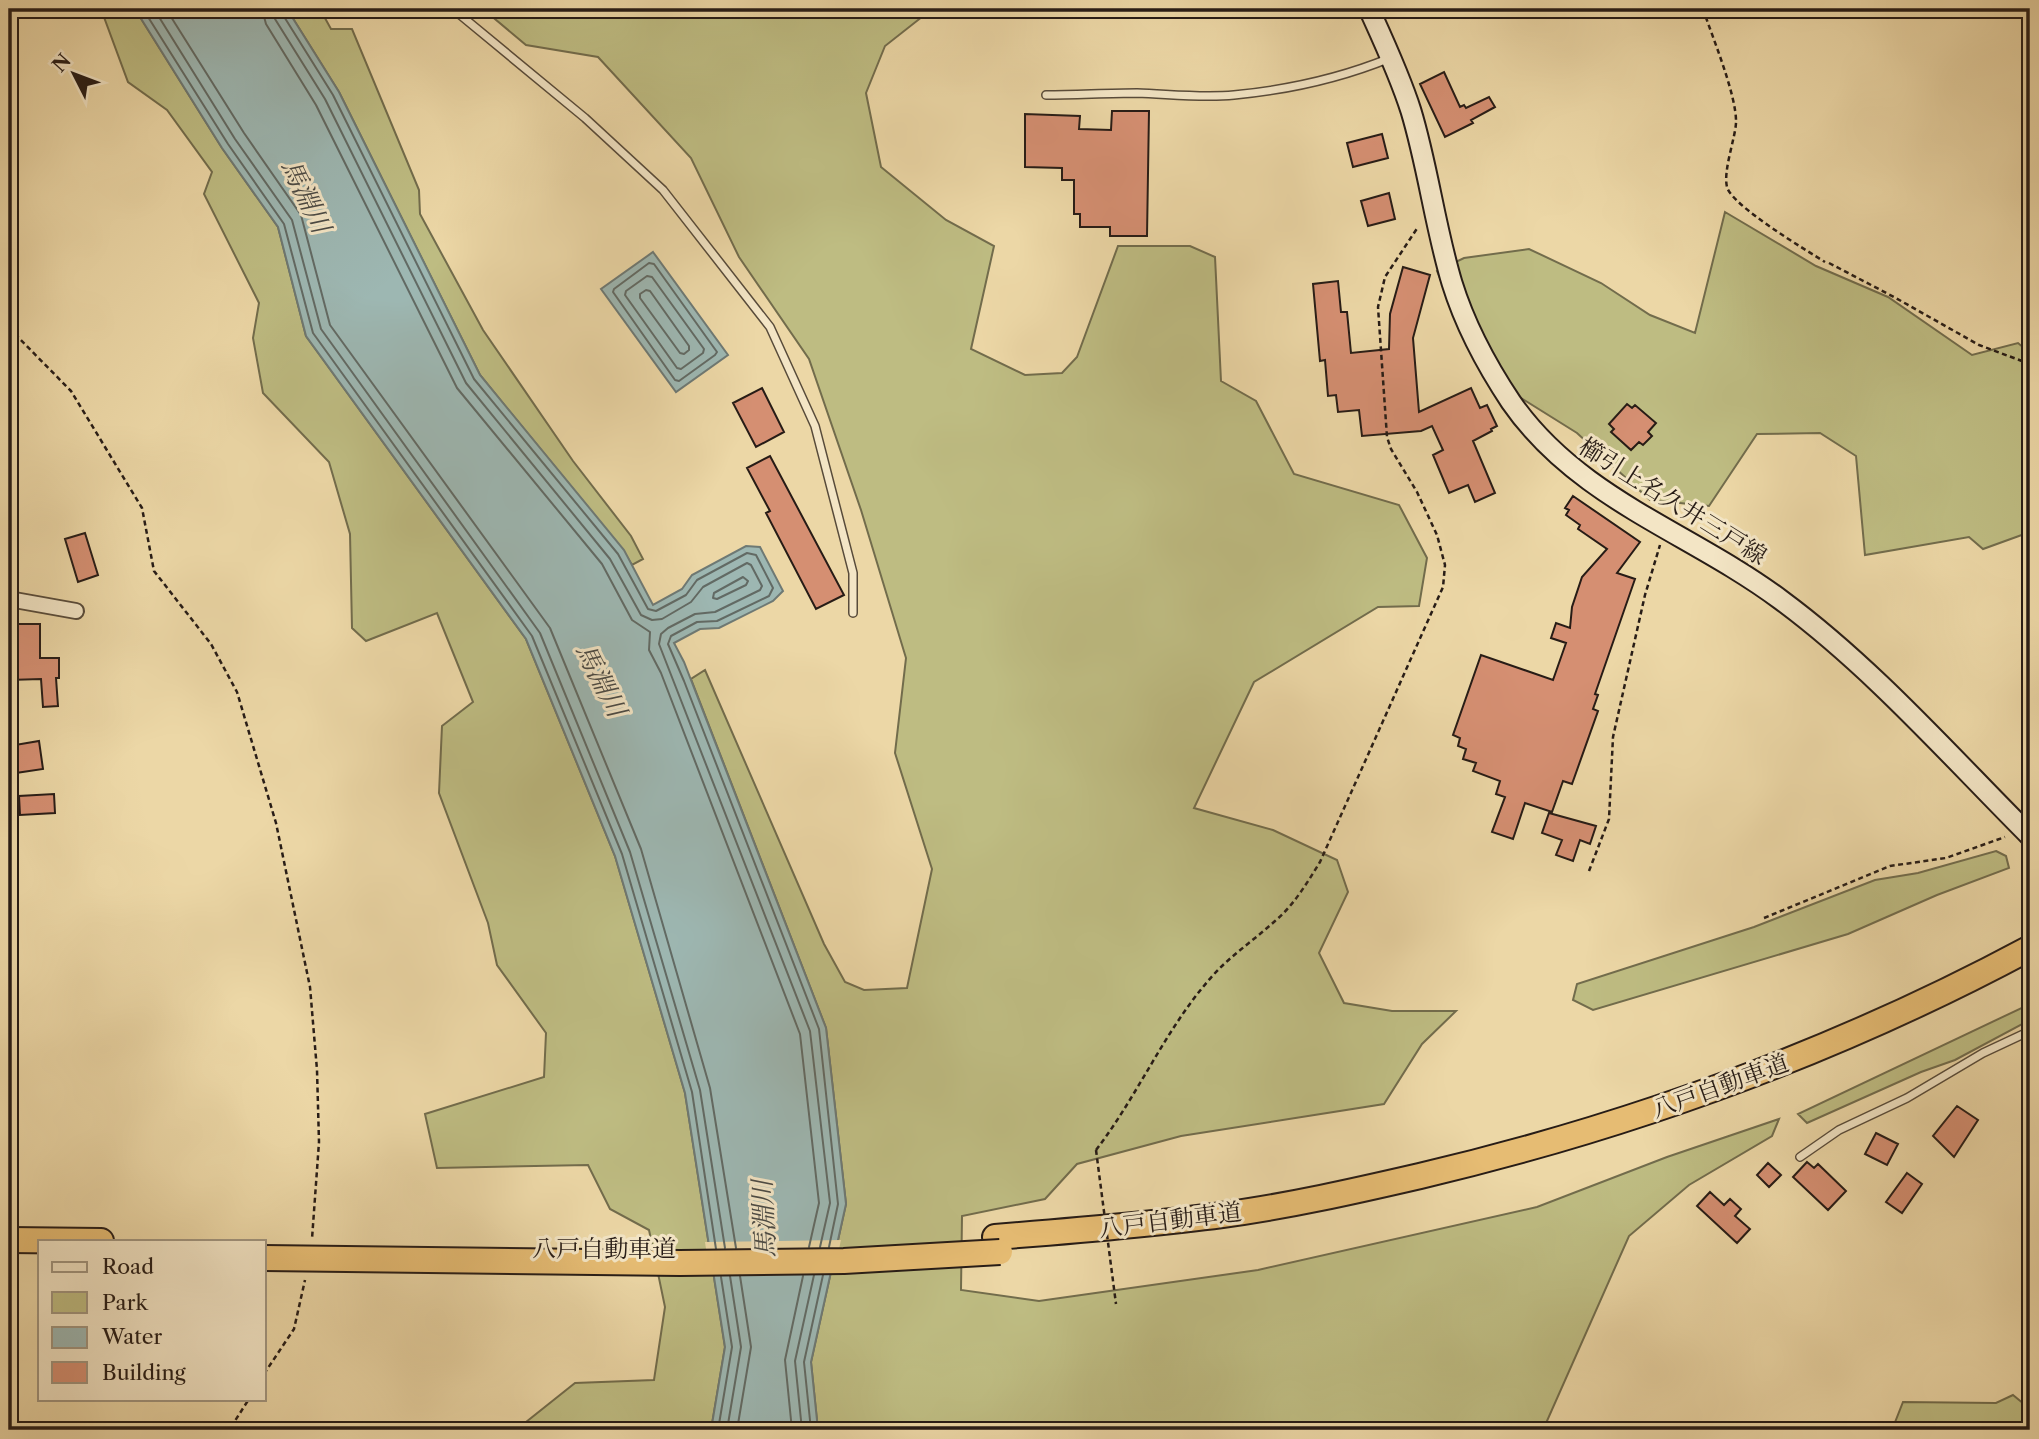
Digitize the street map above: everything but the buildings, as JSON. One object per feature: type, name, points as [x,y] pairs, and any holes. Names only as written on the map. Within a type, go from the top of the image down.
[{"type":"highway","name":"八戸自動車道","points":[[266,1258],[680,1263],[844,1261],[1224,1215],[1345,1193],[1494,1158],[1636,1117],[1769,1069],[1937,995],[2030,948]]},
{"type":"highway","name":"八戸自動車道","points":[[266,1243],[706,1248],[997,1244],[1223,1230],[1346,1209],[1498,1173],[1639,1131],[1771,1084],[1944,1009],[2030,965]]},
{"type":"highway","points":[[9,1240],[38,1240]]},
{"type":"highway","points":[[9,1254],[38,1255]]},
{"type":"main road","name":"櫛引上名久井三戸線","points":[[1368,9],[1411,112],[1452,284],[1467,323],[1512,403],[1558,457],[1586,480],[1752,579],[1824,635],[1863,669],[2027,833]]},
{"type":"street","points":[[9,599],[76,611]]},
{"type":"lane","points":[[453,9],[584,118],[663,190],[770,327],[815,426],[853,573],[853,613]]},
{"type":"lane","points":[[1046,95],[1234,95],[1296,86],[1360,70],[1390,58]]},
{"type":"lane","points":[[1800,1157],[1839,1130],[1907,1098],[1983,1054],[2030,1031]]},
{"type":"path","points":[[1703,9],[1732,99],[1736,122],[1727,186],[1733,196],[1766,225],[1827,263],[1979,345],[2030,364]]},
{"type":"path","points":[[1116,1304],[1096,1150],[1207,982],[1241,947],[1276,920],[1299,895],[1320,862],[1443,587],[1446,565],[1437,535],[1418,492],[1391,449],[1387,437],[1378,307],[1385,277],[1422,222],[1434,212]]},
{"type":"path","points":[[9,328],[71,391],[142,508],[154,571],[211,644],[237,692],[276,823],[310,987],[317,1070],[319,1142],[312,1240]]},
{"type":"path","points":[[1589,871],[1609,819],[1613,737],[1645,595],[1658,550],[1668,529]]},
{"type":"path","points":[[1764,918],[1890,866],[1946,858],[2027,833]]},
{"type":"path","points":[[266,1371],[294,1329],[306,1277]]},
{"type":"path","points":[[231,1427],[248,1400]]},
{"type":"green space","points":[[101,9],[135,9],[222,148],[278,227],[306,336],[526,639],[615,856],[685,1093],[725,1347],[711,1430],[516,1430],[575,1383],[654,1380],[665,1307],[649,1230],[610,1209],[588,1165],[437,1168],[425,1114],[544,1077],[546,1033],[497,965],[488,923],[439,793],[442,726],[473,702],[437,613],[366,641],[352,628],[350,534],[329,462],[263,393],[253,338],[259,303],[204,194],[212,172],[167,110],[128,82]]},
{"type":"green space","points":[[287,9],[320,9],[331,29],[352,29],[419,190],[420,214],[483,330],[573,461],[631,536],[643,559],[632,565],[623,550],[480,375],[339,92]]},
{"type":"green space","points":[[483,9],[932,9],[885,46],[866,93],[881,167],[946,220],[994,246],[971,349],[1025,375],[1062,373],[1077,357],[1118,246],[1190,246],[1215,257],[1221,381],[1256,401],[1294,474],[1399,505],[1427,558],[1419,606],[1378,607],[1254,682],[1194,808],[1273,830],[1337,860],[1348,892],[1319,953],[1344,1003],[1392,1011],[1456,1011],[1422,1044],[1384,1104],[1181,1136],[1077,1164],[1045,1199],[962,1216],[961,1290],[1039,1301],[1258,1270],[1537,1207],[1667,1157],[1779,1119],[1772,1136],[1689,1185],[1629,1236],[1543,1430],[818,1430],[811,1362],[846,1204],[826,1028],[691,679],[705,670],[824,944],[845,982],[864,990],[907,988],[932,869],[895,753],[906,658],[861,510],[809,359],[739,257],[691,158],[598,57],[526,45]]},
{"type":"green space","points":[[1725,212],[1816,266],[1888,297],[1972,355],[2018,343],[2030,353],[2030,532],[1983,549],[1969,537],[1865,555],[1856,456],[1820,433],[1757,434],[1709,506],[1650,500],[1577,433],[1513,393],[1461,330],[1437,271],[1464,258],[1529,249],[1601,283],[1650,315],[1695,333]]},
{"type":"green space","points":[[1996,851],[2006,856],[2009,868],[1937,895],[1848,934],[1593,1010],[1573,1000],[1577,984],[1754,927],[1875,880],[1918,873]]},
{"type":"green space","points":[[2030,1004],[2030,1020],[1955,1060],[1921,1072],[1807,1123],[1798,1114]]},
{"type":"green space","points":[[2013,1395],[2030,1409],[2030,1430],[1892,1430],[1903,1402],[1996,1403]]},
{"type":"water","name":"馬淵川","points":[[135,9],[287,9],[339,92],[480,375],[624,550],[653,605],[682,589],[692,575],[746,546],[760,547],[783,591],[773,601],[719,628],[700,629],[674,643],[684,662],[826,1028],[846,1204],[811,1362],[818,1430],[711,1430],[725,1347],[685,1093],[615,856],[526,639],[306,336],[278,227],[222,148]]},
{"type":"water","points":[[653,252],[728,355],[676,392],[601,289]]},
{"type":"pier","points":[[841,1240],[835,1267],[709,1269],[705,1242]]}]
